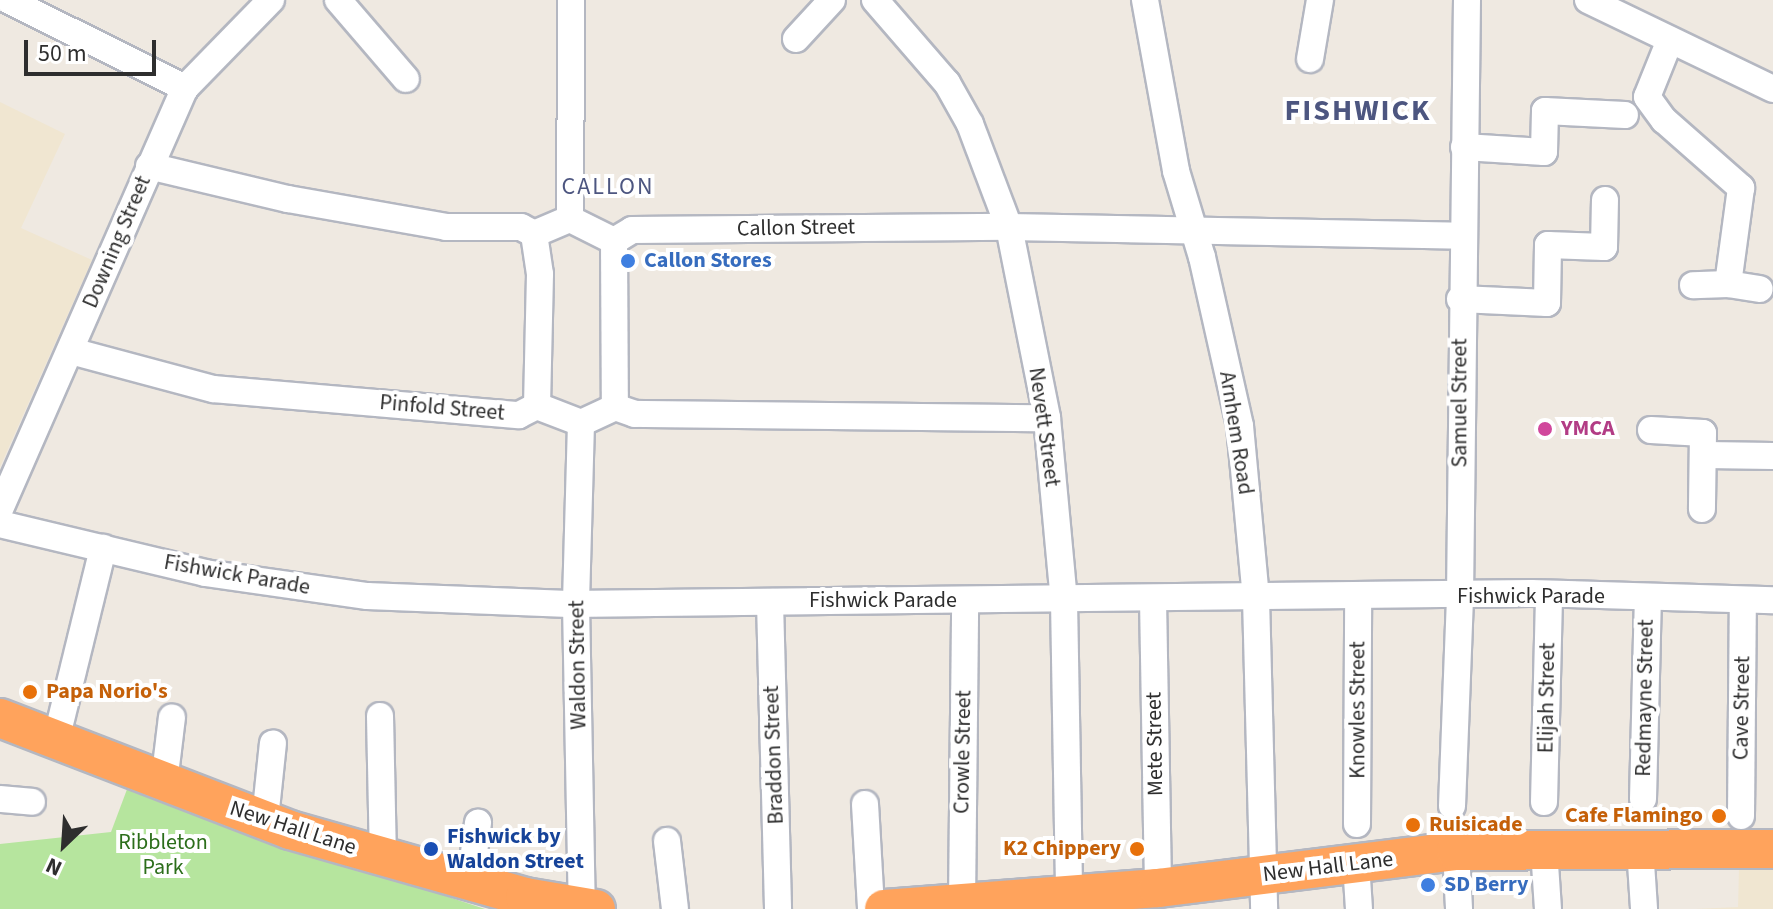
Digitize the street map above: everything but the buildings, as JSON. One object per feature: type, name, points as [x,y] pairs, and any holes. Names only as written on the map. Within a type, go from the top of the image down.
[{"type":"highway","name":"New Hall Lane","points":[[0,718],[265,819],[470,882],[589,908]]},
{"type":"highway","name":"New Hall Lane","points":[[884,909],[962,904],[1008,905],[1069,896],[1263,892],[1356,863],[1456,851],[1773,849]]},
{"type":"street","name":"Downing Street","points":[[0,509],[185,88],[271,0]]},
{"type":"street","points":[[338,0],[406,79]]},
{"type":"street","points":[[570,219],[571,0]]},
{"type":"street","points":[[796,39],[832,0]]},
{"type":"street","name":"Nevett Street","points":[[875,0],[947,83],[970,124],[1009,227],[1047,418],[1064,600],[1069,896]]},
{"type":"street","name":"Arnhem Road","points":[[1145,0],[1176,171],[1193,226],[1240,426],[1256,598],[1263,892]]},
{"type":"street","points":[[1310,59],[1320,0]]},
{"type":"street","name":"Samuel Street","points":[[1452,806],[1460,598],[1460,299],[1467,0]]},
{"type":"street","points":[[1588,0],[1773,89]]},
{"type":"street","points":[[16,1],[185,88]]},
{"type":"street","points":[[1670,40],[1647,97],[1664,120],[1741,188],[1728,284]]},
{"type":"street","points":[[1464,147],[1544,152],[1545,111],[1625,115]]},
{"type":"street","points":[[149,166],[288,199],[446,227],[521,227],[534,234]]},
{"type":"street","points":[[1460,299],[1547,303],[1548,245],[1604,247],[1605,200]]},
{"type":"street","points":[[534,234],[570,219],[614,241],[615,407]]},
{"type":"street","name":"Callon Street","points":[[614,241],[632,230],[1009,227],[1193,226],[1462,236]]},
{"type":"street","points":[[534,234],[540,274],[537,406]]},
{"type":"street","points":[[1693,285],[1728,284],[1760,289]]},
{"type":"street","name":"Pinfold Street","points":[[71,351],[213,389],[519,415],[537,406],[581,423]]},
{"type":"street","points":[[581,423],[615,407],[635,414],[1047,418]]},
{"type":"street","name":"Waldon Street","points":[[581,423],[576,604],[589,908]]},
{"type":"street","points":[[1651,430],[1703,433],[1706,455],[1702,509]]},
{"type":"street","points":[[1706,455],[1773,456]]},
{"type":"street","name":"Fishwick Parade","points":[[0,524],[205,573],[367,596],[576,604],[1358,596],[1460,598],[1549,594],[1773,600]]},
{"type":"street","points":[[56,740],[103,548]]},
{"type":"street","name":"Elijah Street","points":[[1544,802],[1549,594]]},
{"type":"street","name":"Knowles Street","points":[[1357,824],[1358,596]]},
{"type":"street","name":"Redmayne Street","points":[[1643,799],[1648,597]]},
{"type":"street","name":"Mete Street","points":[[1142,896],[1153,599]]},
{"type":"street","name":"Crowle Street","points":[[962,904],[965,601]]},
{"type":"street","name":"Cave Street","points":[[1741,816],[1743,601]]},
{"type":"street","name":"Braddon Street","points":[[770,602],[778,909]]},
{"type":"street","points":[[380,716],[383,857]]},
{"type":"street","points":[[164,783],[172,717]]},
{"type":"street","points":[[265,819],[273,743]]},
{"type":"street","points":[[0,799],[32,802]]},
{"type":"street","points":[[865,804],[871,909]]},
{"type":"street","points":[[470,882],[478,823]]},
{"type":"street","points":[[667,841],[675,909]]},
{"type":"street","points":[[1640,848],[1644,909]]},
{"type":"street","points":[[1544,849],[1548,909]]},
{"type":"street","points":[[1456,851],[1459,909]]},
{"type":"street","points":[[1356,863],[1359,909]]},
{"type":"shaded area","points":[[0,102],[65,134],[21,228],[92,260],[0,467]]},
{"type":"shaded area","points":[[1739,868],[1773,868],[1773,909],[1695,909],[1738,907]]},
{"type":"green space","name":"Ribbleton Park","points":[[129,784],[358,867],[485,909],[0,909],[0,844],[111,832]]},
{"type":"place","name":"Callon Stores","points":[[628,261]]},
{"type":"place","name":"YMCA","points":[[1545,429]]},
{"type":"place","name":"Papa Norio's","points":[[30,692]]},
{"type":"place","name":"Cafe Flamingo","points":[[1719,816]]},
{"type":"place","name":"Ruisicade","points":[[1413,825]]},
{"type":"place","name":"Fishwick by Waldon Street","points":[[431,849]]},
{"type":"place","name":"K2 Chippery","points":[[1137,849]]},
{"type":"place","name":"SD Berry","points":[[1428,885]]},
{"type":"district","name":"FISHWICK","points":[[1358,111]]},
{"type":"district","name":"CALLON","points":[[608,187]]}]
